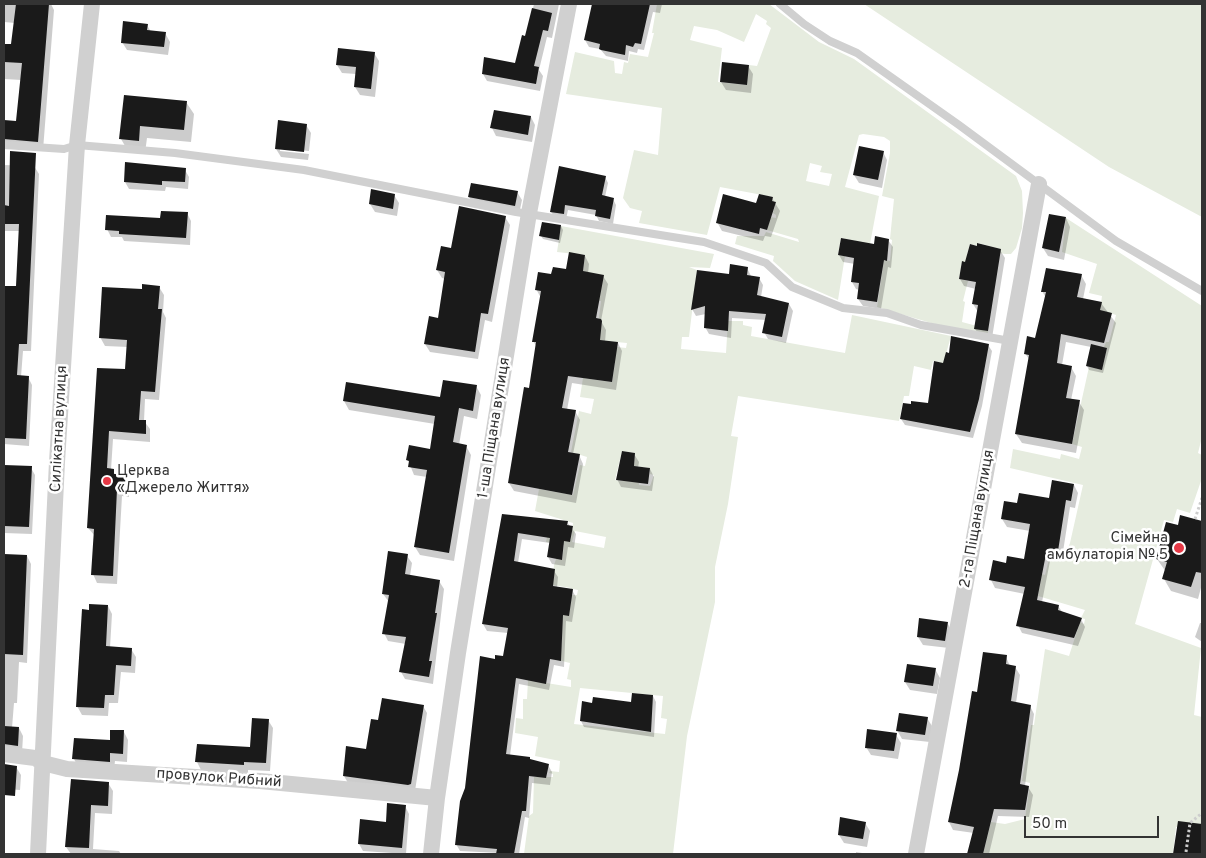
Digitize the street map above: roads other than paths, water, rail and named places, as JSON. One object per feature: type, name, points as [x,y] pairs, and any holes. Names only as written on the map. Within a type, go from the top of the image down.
[{"type":"street","name":"Силікатна вулиця","points":[[38,854],[57,462],[77,145],[92,4]]},
{"type":"street","name":"1-ша Піщана вулиця","points":[[431,854],[436,798],[529,213],[569,4]]},
{"type":"street","name":"2-га Піщана вулиця","points":[[916,854],[1039,184]]},
{"type":"street","name":"провулок Рибний","points":[[4,754],[35,758],[43,763],[67,769],[260,781],[436,798]]},
{"type":"lane","points":[[780,4],[804,24],[830,41],[857,53],[1116,241],[1202,291]]},
{"type":"lane","points":[[4,145],[57,149],[77,145],[175,153],[304,170],[529,213],[704,242],[766,263],[792,287],[843,308],[887,313],[921,325],[1010,341]]},
{"type":"place","name":"Церква «Джерело Життя»","points":[[107,481]]},
{"type":"place","name":"Сімейна амбулаторія № 5","points":[[1179,548]]}]
